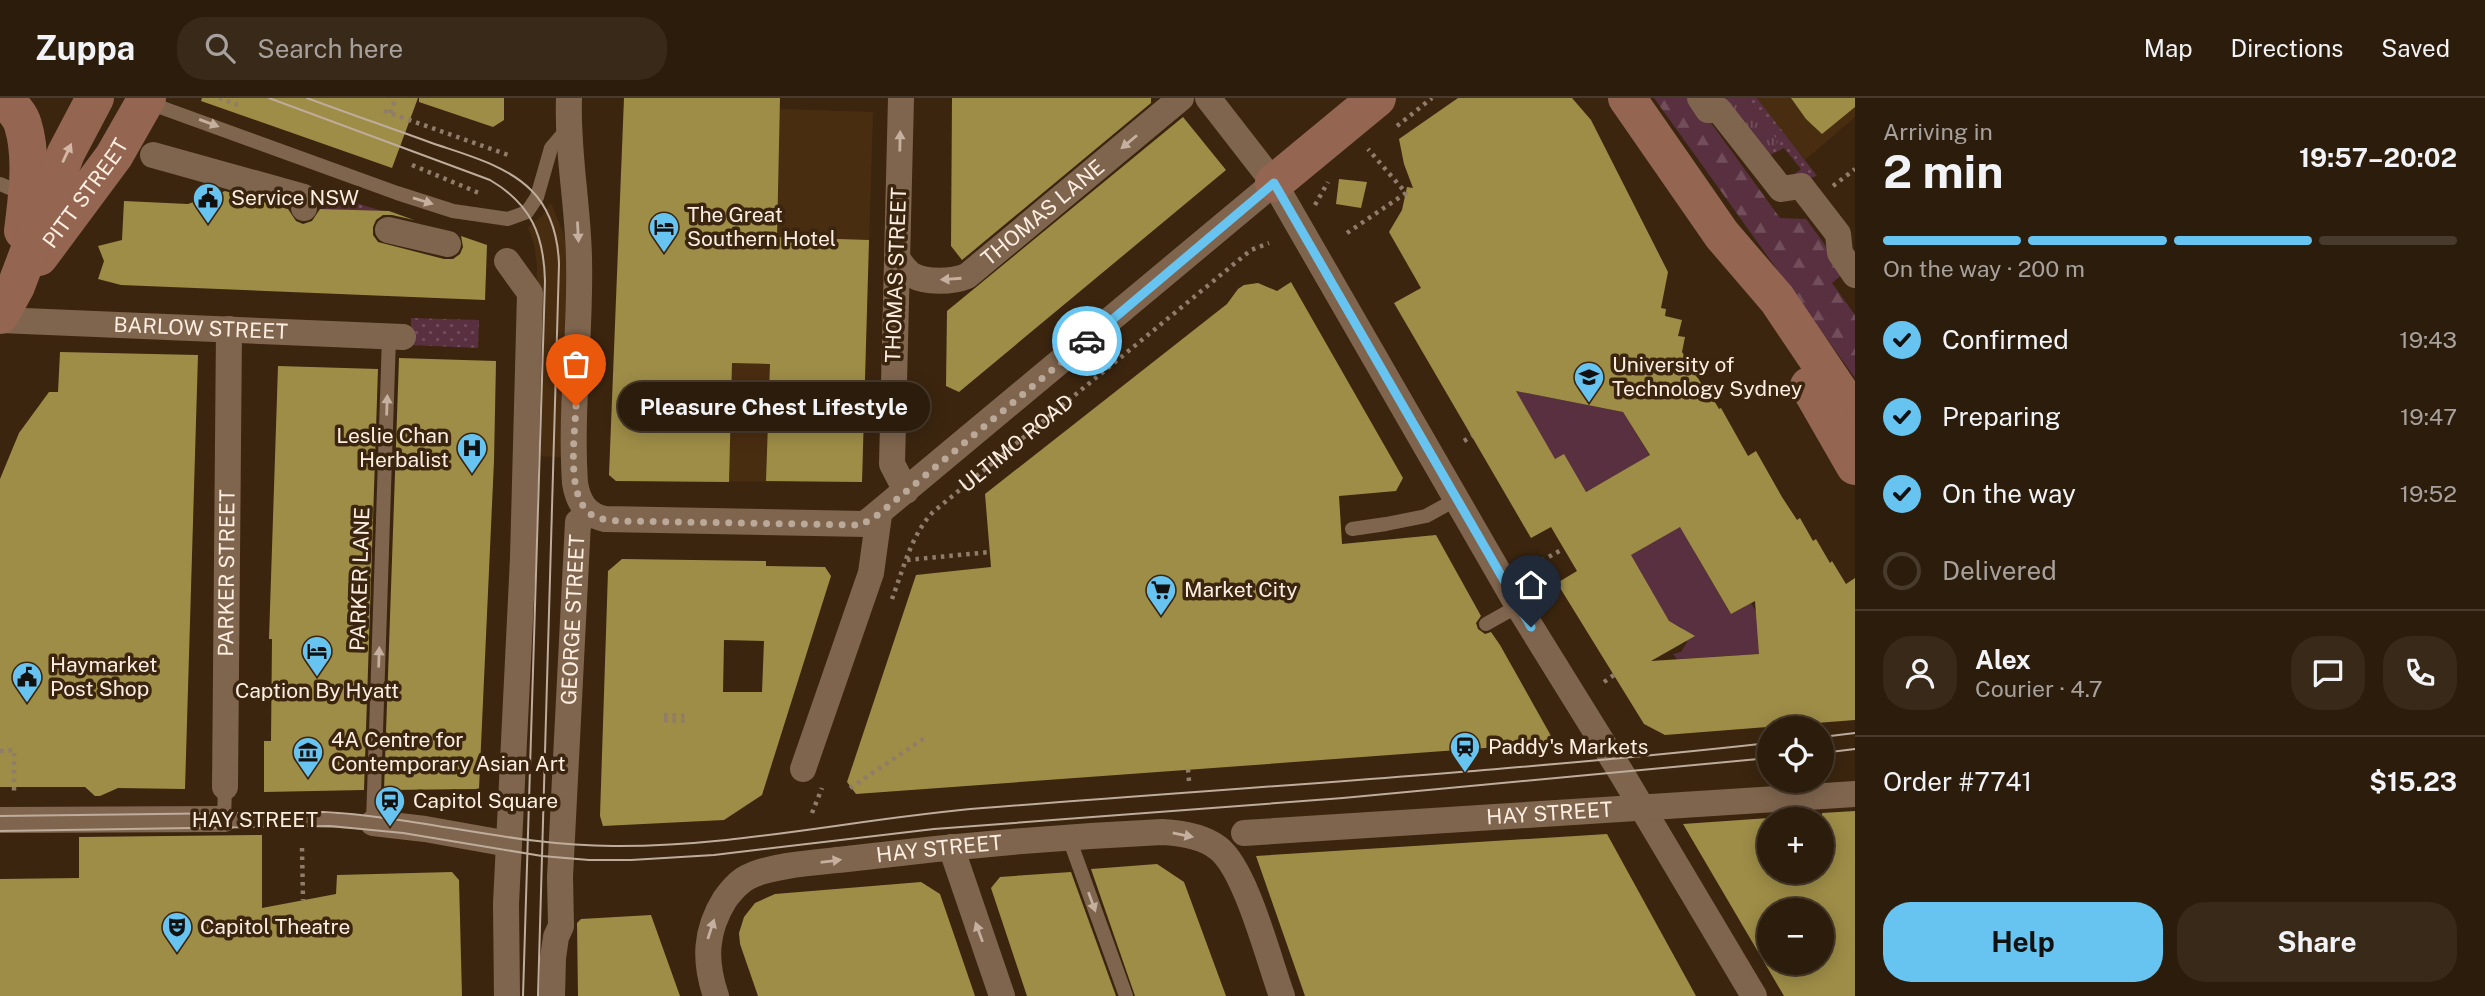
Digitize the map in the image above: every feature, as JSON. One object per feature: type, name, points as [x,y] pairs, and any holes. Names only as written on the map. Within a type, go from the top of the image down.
[{"type":"street","points":[[3,98],[23,123],[37,199]]},
{"type":"street","name":"PITT STREET","points":[[5,307],[37,199],[96,98]]},
{"type":"street","points":[[105,98],[143,99]]},
{"type":"street","name":"GEORGE STREET","points":[[552,996],[553,958],[556,937],[561,926],[578,522],[590,513],[578,497],[575,477],[579,259],[568,128],[569,98]]},
{"type":"street","name":"THOMAS STREET","points":[[901,98],[892,464],[906,491]]},
{"type":"street","name":"THOMAS LANE","points":[[897,258],[915,277],[955,280],[967,276],[1181,98]]},
{"type":"street","points":[[1208,98],[1274,183],[1525,616],[1754,996]]},
{"type":"street","points":[[1628,98],[1722,235],[1777,299],[1855,415]]},
{"type":"street","points":[[1700,98],[1708,110],[1719,110],[1781,189],[1801,186],[1838,234],[1840,253],[1855,275]]},
{"type":"street","name":"PITT STREET","points":[[37,199],[114,156],[143,99]]},
{"type":"street","name":"ULTIMO ROAD","points":[[590,513],[600,518],[619,521],[861,525],[879,514],[1274,183],[1383,115]]},
{"type":"street","points":[[153,155],[304,197],[304,208]]},
{"type":"street","points":[[388,230],[448,244]]},
{"type":"street","points":[[1722,235],[1760,309],[1794,360],[1855,466]]},
{"type":"street","points":[[507,996],[506,905],[523,558],[530,293],[508,261]]},
{"type":"street","name":"BARLOW STREET","points":[[5,307],[229,329],[396,337]]},
{"type":"street","name":"PARKER STREET","points":[[225,787],[229,329]]},
{"type":"street","points":[[803,769],[871,573],[879,514]]},
{"type":"street","name":"HAY STREET","points":[[1244,834],[1855,794]]},
{"type":"street","name":"HAY STREET","points":[[7,810],[225,819]]},
{"type":"street","name":"HAY STREET","points":[[373,823],[509,844]]},
{"type":"street","name":"HAY STREET","points":[[716,996],[711,983],[708,941],[714,920],[725,900],[748,876],[764,871],[951,846],[1115,834],[1177,833],[1208,841],[1226,855],[1244,890],[1282,996]]},
{"type":"street","points":[[951,846],[1002,996]]},
{"type":"lane","points":[[143,99],[397,193],[453,211],[508,219],[527,212],[537,197],[551,148],[568,128]]},
{"type":"lane","name":"PARKER LANE","points":[[373,823],[396,337]]},
{"type":"lane","points":[[1352,528],[1426,516],[1457,499]]},
{"type":"lane","points":[[1486,624],[1525,616]]},
{"type":"lane","name":"PARKER STREET","points":[[225,787],[225,819]]},
{"type":"lane","name":"HAY STREET","points":[[225,819],[373,823]]},
{"type":"lane","points":[[1069,838],[1126,996]]},
{"type":"path","points":[[219,98],[239,105]]},
{"type":"path","points":[[1383,115],[1432,98]]},
{"type":"path","points":[[390,113],[396,99]]},
{"type":"path","points":[[384,111],[511,156]]},
{"type":"path","points":[[1360,156],[1379,141]]},
{"type":"path","points":[[1347,233],[1406,193],[1368,149]]},
{"type":"path","points":[[412,165],[488,198]]},
{"type":"path","points":[[1846,177],[1855,169]]},
{"type":"path","points":[[1312,211],[1323,189],[1335,176]]},
{"type":"path","name":"ULTIMO ROAD","points":[[990,552],[906,560],[926,519],[933,512],[1251,250],[1269,243]]},
{"type":"path","points":[[1464,441],[1472,436]]},
{"type":"path","points":[[1534,565],[1563,549]]},
{"type":"path","points":[[1604,682],[1614,676]]},
{"type":"path","points":[[664,718],[688,719]]},
{"type":"path","points":[[850,788],[926,737]]},
{"type":"path","points":[[0,751],[14,750],[7,810]]},
{"type":"path","points":[[1188,769],[1189,781]]},
{"type":"path","points":[[302,848],[303,900]]},
{"type":"shaded area","points":[[1757,98],[1855,98],[1855,117],[1805,160]]},
{"type":"shaded area","points":[[780,109],[873,112],[862,482],[616,481],[609,475]]},
{"type":"shaded area","points":[[551,203],[564,235],[567,253],[561,457],[532,456],[537,266],[528,227],[542,216]]},
{"type":"green space","points":[[1654,98],[1693,98],[1780,218],[1806,219],[1845,272],[1832,283],[1855,315],[1855,378]]},
{"type":"green space","points":[[1725,98],[1747,98],[1779,141],[1768,156]]},
{"type":"green space","points":[[1747,98],[1757,98],[1817,176],[1788,184],[1786,181],[1801,169],[1784,148],[1768,156],[1778,141]]},
{"type":"green space","points":[[323,193],[382,211],[322,209]]},
{"type":"green space","points":[[411,318],[479,320],[478,348],[411,345]]},
{"type":"green space","points":[[1516,391],[1623,412],[1650,456],[1576,497]]},
{"type":"green space","points":[[1685,523],[1695,553],[1731,614],[1751,603],[1768,633],[1759,654],[1677,659],[1673,654],[1681,652],[1687,642],[1685,631],[1670,624],[1638,567],[1620,561]]},
{"type":"building","points":[[202,98],[418,98],[392,168],[201,101]]},
{"type":"building","points":[[419,98],[504,98],[504,120],[493,127],[419,102]]},
{"type":"building","points":[[624,98],[780,98],[777,237],[869,240],[862,482],[766,481],[770,364],[732,363],[729,482],[616,481],[609,475]]},
{"type":"building","points":[[952,98],[1151,98],[1151,103],[962,260],[951,246]]},
{"type":"building","name":"University of Technology Sydney","points":[[1458,98],[1572,98],[1591,120],[1668,272],[1661,308],[1666,309],[1665,316],[1682,320],[1678,336],[1685,337],[1682,352],[1704,388],[1706,387],[1719,409],[1721,408],[1748,456],[1756,451],[1782,497],[1797,520],[1800,518],[1813,541],[1816,539],[1846,584],[1855,578],[1855,720],[1834,722],[1834,716],[1757,716],[1757,728],[1665,735],[1644,724],[1557,583],[1577,571],[1551,527],[1531,538],[1394,303],[1421,288],[1389,232],[1402,210],[1407,187],[1413,188],[1399,139]],"holes":[[[1516,391],[1623,412],[1650,455],[1586,492],[1564,454],[1555,459]],[[1680,527],[1731,614],[1755,601],[1759,654],[1651,661],[1695,636],[1669,621],[1631,555]]]},
{"type":"building","points":[[1791,98],[1855,98],[1855,107],[1822,134],[1806,119]]},
{"type":"building","points":[[1183,117],[1226,170],[959,392],[946,386],[947,311]]},
{"type":"building","points":[[1339,179],[1367,182],[1361,208],[1336,204]]},
{"type":"building","points":[[225,191],[288,209],[296,221],[303,224],[312,221],[320,209],[389,211],[414,220],[383,215],[376,220],[373,227],[373,235],[378,242],[444,259],[453,259],[460,254],[463,247],[461,236],[487,245],[485,300],[121,285],[98,279],[104,261],[98,246],[122,240],[124,201],[188,204]]},
{"type":"building","name":"Paddy's Markets","points":[[1291,282],[1403,478],[1396,491],[1339,496],[1342,544],[1436,535],[1481,616],[1476,623],[1478,629],[1485,634],[1491,632],[1500,645],[1555,743],[856,794],[847,782],[916,575],[991,567],[985,494],[1227,304],[1238,289],[1244,285],[1258,283],[1277,291]]},
{"type":"building","points":[[60,352],[198,355],[185,789],[118,788],[95,796],[85,787],[0,787],[0,479],[19,433],[49,392],[58,392]]},
{"type":"building","points":[[399,358],[496,361],[479,789],[384,790]]},
{"type":"building","points":[[278,366],[378,369],[364,790],[264,792],[264,741],[271,741],[272,639],[269,639]]},
{"type":"building","points":[[622,559],[766,561],[766,566],[825,567],[831,576],[762,795],[724,820],[603,826],[600,816],[608,571]],"holes":[[[724,640],[764,641],[762,692],[723,692]]]},
{"type":"building","points":[[1855,811],[1855,996],[1784,996],[1772,975],[1834,975],[1834,898],[1757,898],[1757,950],[1683,824],[1757,819],[1757,884],[1834,884],[1834,812]]},
{"type":"building","points":[[1607,834],[1696,996],[1305,996],[1256,856]]},
{"type":"building","points":[[262,835],[262,908],[336,894],[337,875],[452,872],[459,880],[462,996],[0,996],[0,879],[79,878],[79,837]]},
{"type":"building","points":[[1157,864],[1184,882],[1226,996],[1135,996],[1091,869]]},
{"type":"building","points":[[1071,872],[1116,996],[1027,996],[991,888],[1000,877]]},
{"type":"building","points":[[921,882],[940,894],[975,996],[758,996],[740,944],[739,933],[744,917],[755,903],[775,894]]},
{"type":"building","points":[[651,915],[680,996],[578,996],[577,923],[581,919]]},
{"type":"tram line","points":[[269,98],[490,180],[516,199],[525,210],[542,249],[545,281],[523,996]]},
{"type":"tram line","points":[[307,98],[509,173],[538,198],[555,234],[559,264],[538,996]]},
{"type":"tram line","points":[[1834,736],[1855,733]]},
{"type":"tram line","points":[[0,816],[323,812],[395,819],[504,837],[576,845],[659,845],[752,837],[983,808],[1475,771],[1757,744]]},
{"type":"tram line","points":[[1834,752],[1855,749]]},
{"type":"tram line","points":[[0,831],[330,826],[403,833],[542,856],[631,860],[714,855],[934,829],[1343,798],[1757,759]]},
{"type":"way so far","points":[[576,406],[576,492],[593,516],[619,521],[861,525],[879,514],[1087,341]]},
{"type":"place","name":"Service NSW","points":[[208,225]]},
{"type":"place","name":"The Great Southern Hotel","points":[[664,254]]},
{"type":"place","name":"University of Technology Sydney","points":[[1589,404]]},
{"type":"place","name":"Pleasure Chest Lifestyle","points":[[576,406]]},
{"type":"place","name":"Leslie Chan Herbalist","points":[[472,475]]},
{"type":"place","name":"Market City","points":[[1161,617]]},
{"type":"place","name":"Caption By Hyatt","points":[[317,678]]},
{"type":"place","name":"Haymarket Post Shop","points":[[27,704]]},
{"type":"place","name":"Paddy's Markets","points":[[1465,774]]},
{"type":"place","name":"4A Centre for Contemporary Asian Art","points":[[308,779]]},
{"type":"place","name":"Capitol Square","points":[[390,828]]},
{"type":"place","name":"Capitol Theatre","points":[[177,954]]},
{"type":"route","points":[[1087,341],[1274,183],[1531,627]]}]
